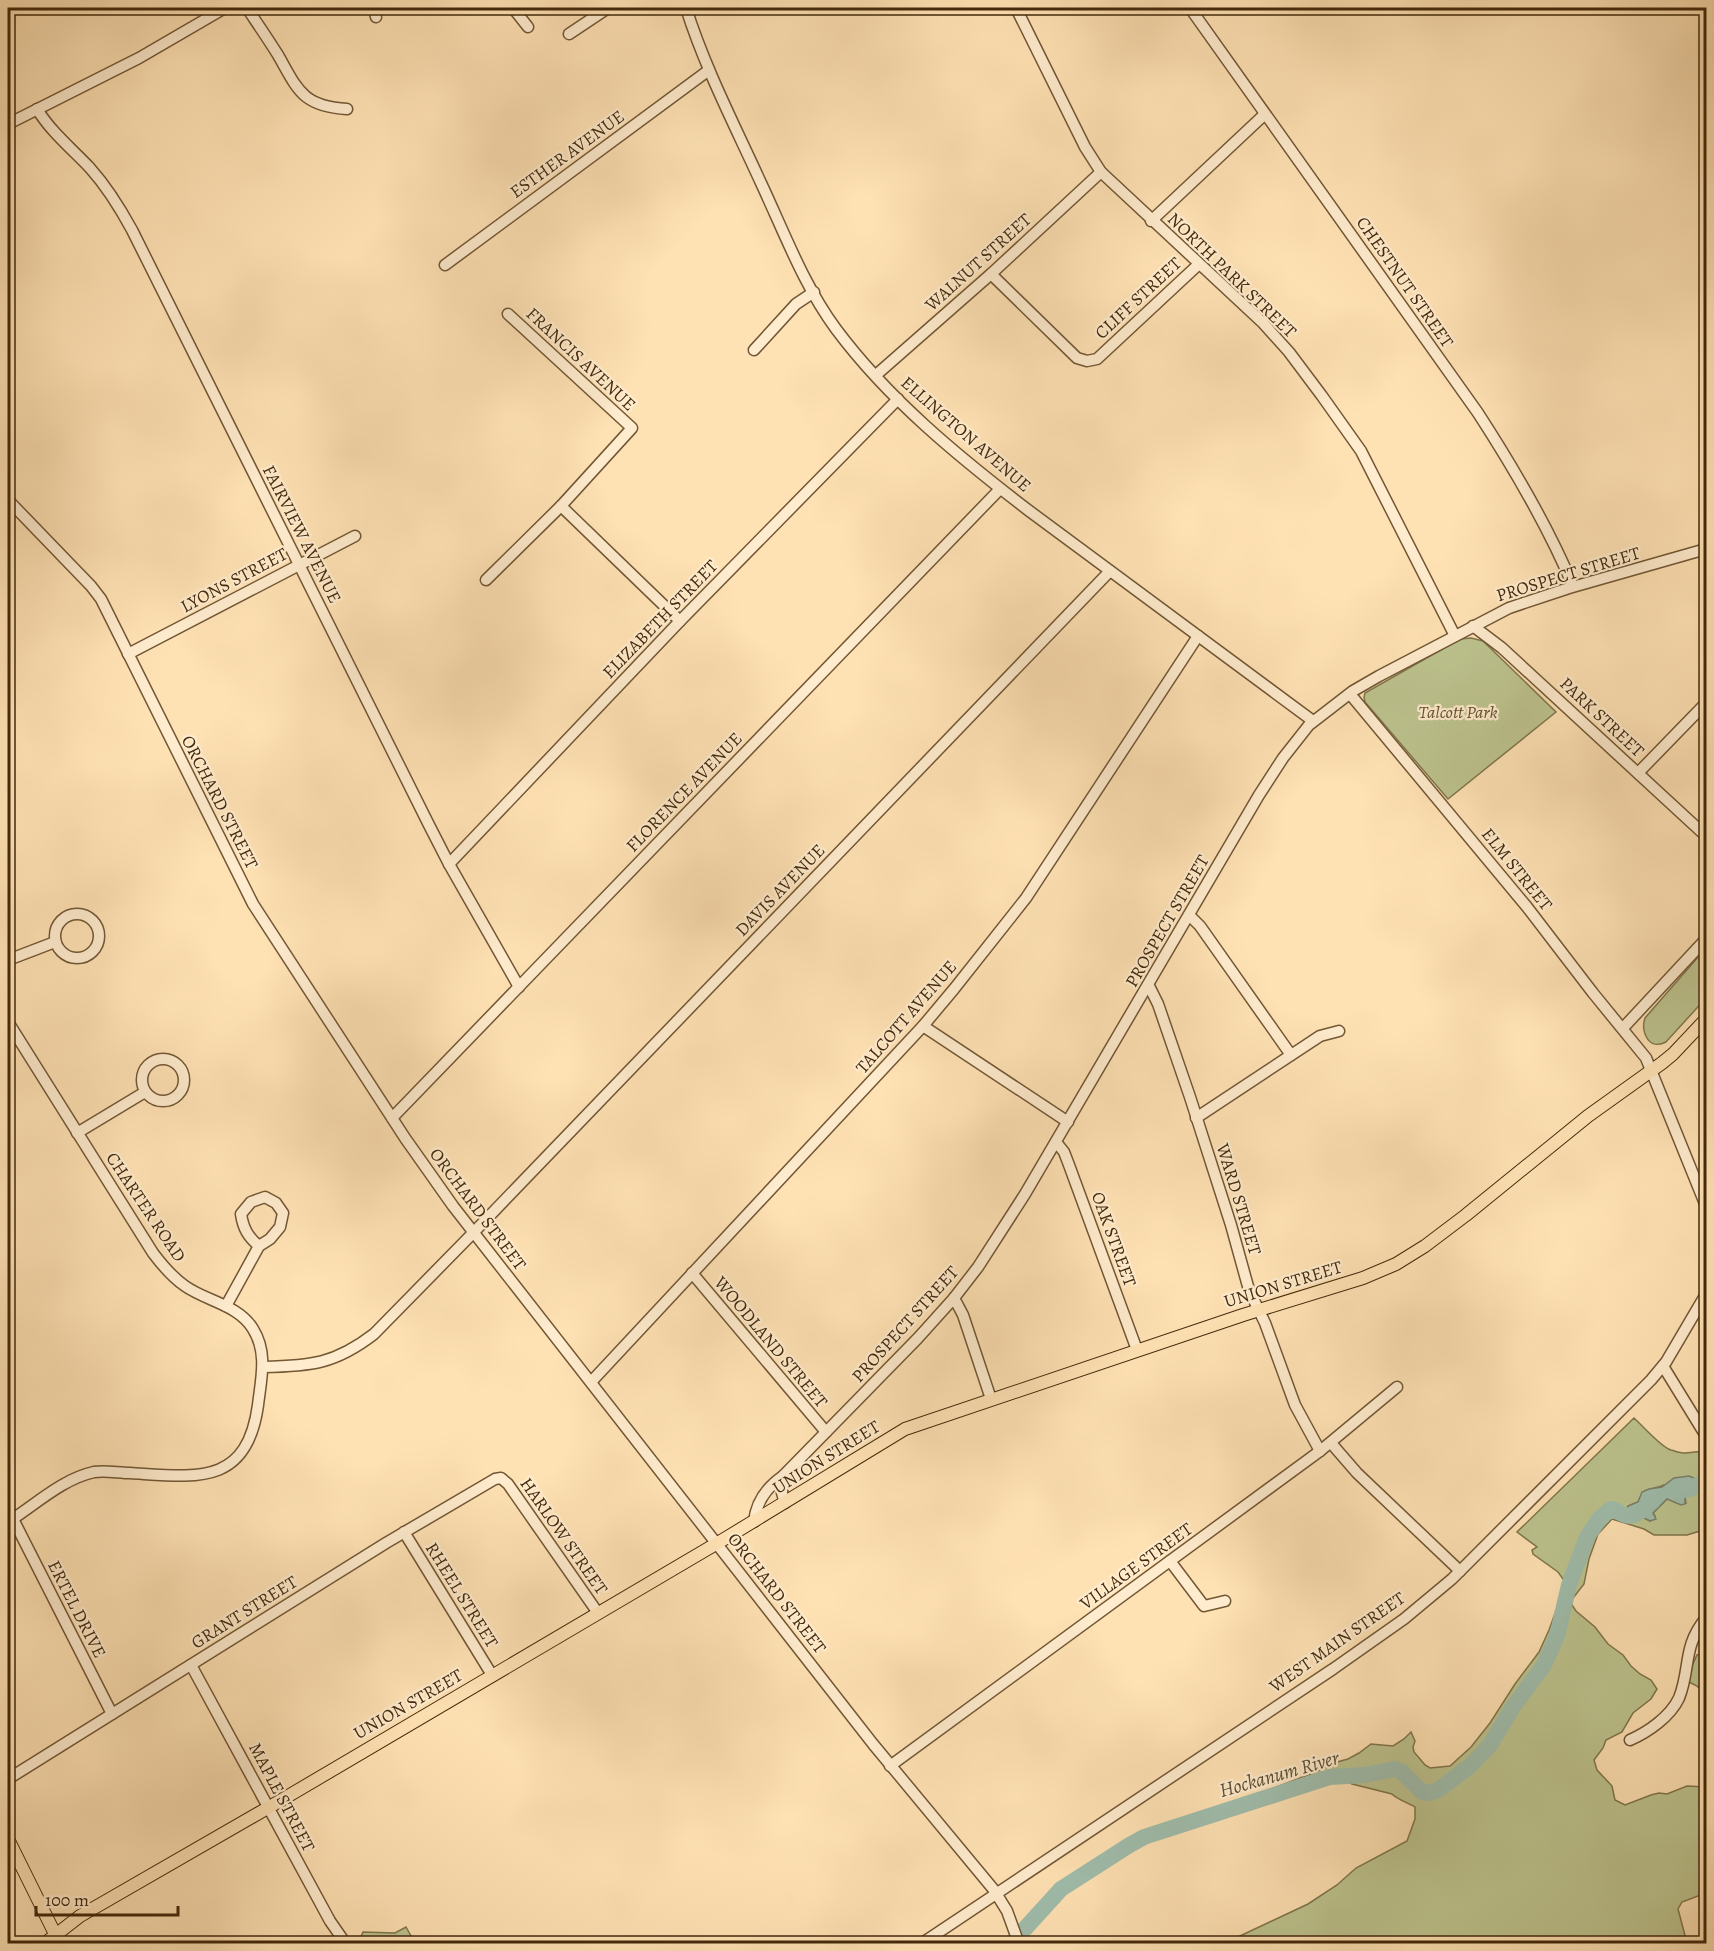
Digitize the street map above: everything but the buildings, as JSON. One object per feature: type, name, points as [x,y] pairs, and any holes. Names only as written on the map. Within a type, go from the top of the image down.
[{"type":"main road","points":[[1652,1070],[1673,1054],[1707,1019]]},
{"type":"main road","name":"UNION STREET","points":[[44,1944],[57,1939],[80,1916],[754,1522],[905,1429],[1137,1350],[1363,1278],[1410,1256],[1466,1215],[1588,1116],[1652,1070]]},
{"type":"main road","points":[[8,1839],[57,1939]]},
{"type":"street","points":[[8,124],[139,58],[222,8]]},
{"type":"street","points":[[246,8],[277,54],[298,91],[327,108],[347,110]]},
{"type":"street","points":[[513,8],[528,27]]},
{"type":"street","points":[[569,34],[608,8]]},
{"type":"street","name":"ELLINGTON AVENUE","points":[[686,8],[709,70],[814,292],[837,329],[876,375],[945,443],[1000,489],[1313,722]]},
{"type":"street","name":"NORTH PARK STREET","points":[[1016,8],[1085,147],[1101,172],[1262,322],[1289,352],[1322,396],[1354,442],[1379,486],[1455,636]]},
{"type":"street","name":"CHESTNUT STREET","points":[[1191,8],[1478,413],[1507,457],[1565,566],[1573,586]]},
{"type":"street","name":"ESTHER AVENUE","points":[[445,265],[709,70]]},
{"type":"street","name":"FAIRVIEW AVENUE","points":[[37,109],[44,121],[92,170],[120,208],[449,864],[519,987]]},
{"type":"street","points":[[1151,221],[1265,114]]},
{"type":"street","name":"WALNUT STREET","points":[[876,375],[1101,172]]},
{"type":"street","name":"CLIFF STREET","points":[[990,274],[1077,358],[1087,361],[1097,359],[1199,264]]},
{"type":"street","points":[[754,350],[791,309],[814,292]]},
{"type":"street","name":"FRANCIS AVENUE","points":[[508,314],[632,428],[561,506]]},
{"type":"street","name":"ELIZABETH STREET","points":[[449,864],[680,621],[898,399]]},
{"type":"street","name":"FLORENCE AVENUE","points":[[392,1118],[1000,489]]},
{"type":"street","name":"ORCHARD STREET","points":[[8,500],[97,592],[253,904],[423,1165],[890,1766],[996,1893],[1012,1921],[1019,1944]]},
{"type":"street","points":[[486,580],[561,506],[680,621]]},
{"type":"street","name":"LYONS STREET","points":[[128,654],[355,536]]},
{"type":"street","name":"PROSPECT STREET","points":[[754,1522],[761,1499],[772,1485],[905,1353],[954,1298],[1004,1229],[1275,771],[1302,733],[1350,694],[1509,608],[1573,586],[1707,549]]},
{"type":"street","name":"DAVIS AVENUE","points":[[263,1367],[318,1364],[337,1358],[374,1334],[1110,571]]},
{"type":"street","name":"PARK STREET","points":[[1473,626],[1502,648],[1707,836]]},
{"type":"street","name":"TALCOTT AVENUE","points":[[591,1382],[923,1026],[954,989],[1026,898],[1198,636]]},
{"type":"street","name":"ELM STREET","points":[[1350,694],[1501,874],[1591,991],[1623,1028],[1646,1058],[1652,1070]]},
{"type":"street","points":[[1638,773],[1707,703]]},
{"type":"street","points":[[74,914],[88,917],[98,928],[98,943],[89,954],[83,957],[69,957],[63,954],[55,942],[54,934],[60,921],[74,914]]},
{"type":"street","points":[[1189,915],[1200,926],[1291,1055]]},
{"type":"street","points":[[1623,1028],[1707,939]]},
{"type":"street","points":[[8,960],[55,942]]},
{"type":"street","name":"WARD STREET","points":[[1149,986],[1162,1014],[1231,1225],[1247,1283],[1267,1328],[1295,1406],[1320,1451]]},
{"type":"street","name":"CHARTER ROAD","points":[[8,1022],[153,1253],[169,1273],[186,1287],[226,1306],[240,1315],[253,1328],[261,1347],[263,1367],[255,1426],[248,1443],[224,1468],[207,1474],[177,1477],[98,1471],[68,1482],[10,1521]]},
{"type":"street","points":[[923,1026],[1068,1122]]},
{"type":"street","points":[[1196,1118],[1320,1036],[1339,1031]]},
{"type":"street","points":[[169,1059],[181,1068],[185,1081],[175,1098],[169,1101],[156,1100],[145,1092],[142,1078],[144,1070],[155,1060],[169,1059]]},
{"type":"street","points":[[1652,1070],[1671,1122],[1707,1206]]},
{"type":"street","points":[[77,1133],[145,1092]]},
{"type":"street","name":"OAK STREET","points":[[1056,1142],[1064,1152],[1137,1350]]},
{"type":"street","points":[[226,1306],[259,1246],[270,1239],[280,1227],[283,1213],[276,1203],[265,1197],[251,1202],[241,1214],[243,1227],[250,1239],[259,1246]]},
{"type":"street","name":"WOODLAND STREET","points":[[692,1274],[826,1432]]},
{"type":"street","name":"WEST MAIN STREET","points":[[921,1944],[1356,1653],[1422,1604],[1460,1571],[1622,1410],[1663,1366],[1707,1294]]},
{"type":"street","points":[[954,1298],[963,1315],[991,1399]]},
{"type":"street","points":[[1663,1366],[1707,1436]]},
{"type":"street","name":"VILLAGE STREET","points":[[890,1766],[1331,1443],[1397,1387]]},
{"type":"street","points":[[1331,1443],[1357,1473],[1460,1571]]},
{"type":"street","points":[[783,1476],[782,1493],[785,1503]]},
{"type":"street","name":"GRANT STREET","points":[[8,1779],[404,1532],[491,1481],[501,1478]]},
{"type":"street","name":"HARLOW STREET","points":[[501,1478],[508,1484],[598,1613]]},
{"type":"street","name":"ERTEL DRIVE","points":[[10,1521],[112,1714]]},
{"type":"street","name":"RHEEL STREET","points":[[404,1532],[492,1676]]},
{"type":"street","points":[[1170,1561],[1204,1606],[1226,1601]]},
{"type":"street","points":[[1630,1740],[1652,1727],[1675,1704],[1681,1691],[1690,1647],[1698,1629],[1707,1618]]},
{"type":"street","name":"MAPLE STREET","points":[[191,1665],[330,1921],[346,1944]]},
{"type":"green space","name":"Talcott Park","points":[[1471,638],[1483,641],[1556,712],[1448,799],[1365,702],[1364,697],[1365,693],[1460,639]]},
{"type":"green space","points":[[1706,948],[1706,998],[1666,1042],[1655,1044],[1651,1042],[1645,1034],[1645,1018]]},
{"type":"green space","points":[[1634,1418],[1667,1448],[1683,1453],[1699,1452],[1706,1457],[1706,1513],[1699,1521],[1704,1528],[1687,1535],[1654,1535],[1644,1529],[1612,1519],[1598,1534],[1589,1559],[1584,1584],[1570,1602],[1608,1644],[1623,1655],[1640,1674],[1651,1680],[1657,1689],[1651,1699],[1633,1713],[1622,1732],[1606,1740],[1594,1760],[1597,1770],[1612,1786],[1615,1800],[1625,1805],[1651,1795],[1667,1794],[1687,1786],[1706,1787],[1706,1893],[1682,1902],[1678,1909],[1687,1943],[1223,1944],[1308,1904],[1337,1885],[1356,1868],[1407,1841],[1415,1819],[1415,1807],[1392,1794],[1352,1784],[1340,1772],[1324,1773],[1279,1791],[1271,1793],[1269,1790],[1348,1759],[1371,1744],[1393,1746],[1411,1732],[1415,1741],[1414,1752],[1430,1768],[1450,1766],[1471,1747],[1539,1652],[1566,1583],[1558,1572],[1533,1554],[1532,1550],[1537,1547],[1517,1532]],"holes":[[[1664,1485],[1698,1485],[1685,1497],[1686,1503],[1667,1499],[1653,1513],[1655,1516],[1650,1521],[1627,1509],[1628,1506],[1638,1502],[1649,1489]]]},
{"type":"green space","points":[[1701,1654],[1706,1657],[1706,1695],[1689,1682],[1691,1668],[1697,1655]]},
{"type":"green space","points":[[406,1927],[415,1943],[363,1943],[360,1939],[363,1932],[395,1933]]},
{"type":"shaded area","points":[[1689,1476],[1694,1478],[1699,1485],[1685,1497],[1685,1504],[1681,1505],[1667,1499],[1653,1513],[1656,1519],[1650,1521],[1627,1509],[1628,1506],[1638,1502],[1642,1492],[1662,1487],[1674,1478]]},
{"type":"waterway","name":"Hockanum River","points":[[1676,1491],[1690,1489],[1706,1481]]},
{"type":"waterway","name":"Hockanum River","points":[[1011,1944],[1061,1889],[1144,1837],[1330,1777],[1364,1775],[1395,1769],[1402,1772],[1422,1792],[1430,1793],[1438,1790],[1470,1766],[1490,1745],[1513,1707],[1544,1665],[1557,1636],[1569,1585],[1587,1537],[1600,1518],[1611,1509],[1629,1516],[1640,1512],[1653,1501]]}]
